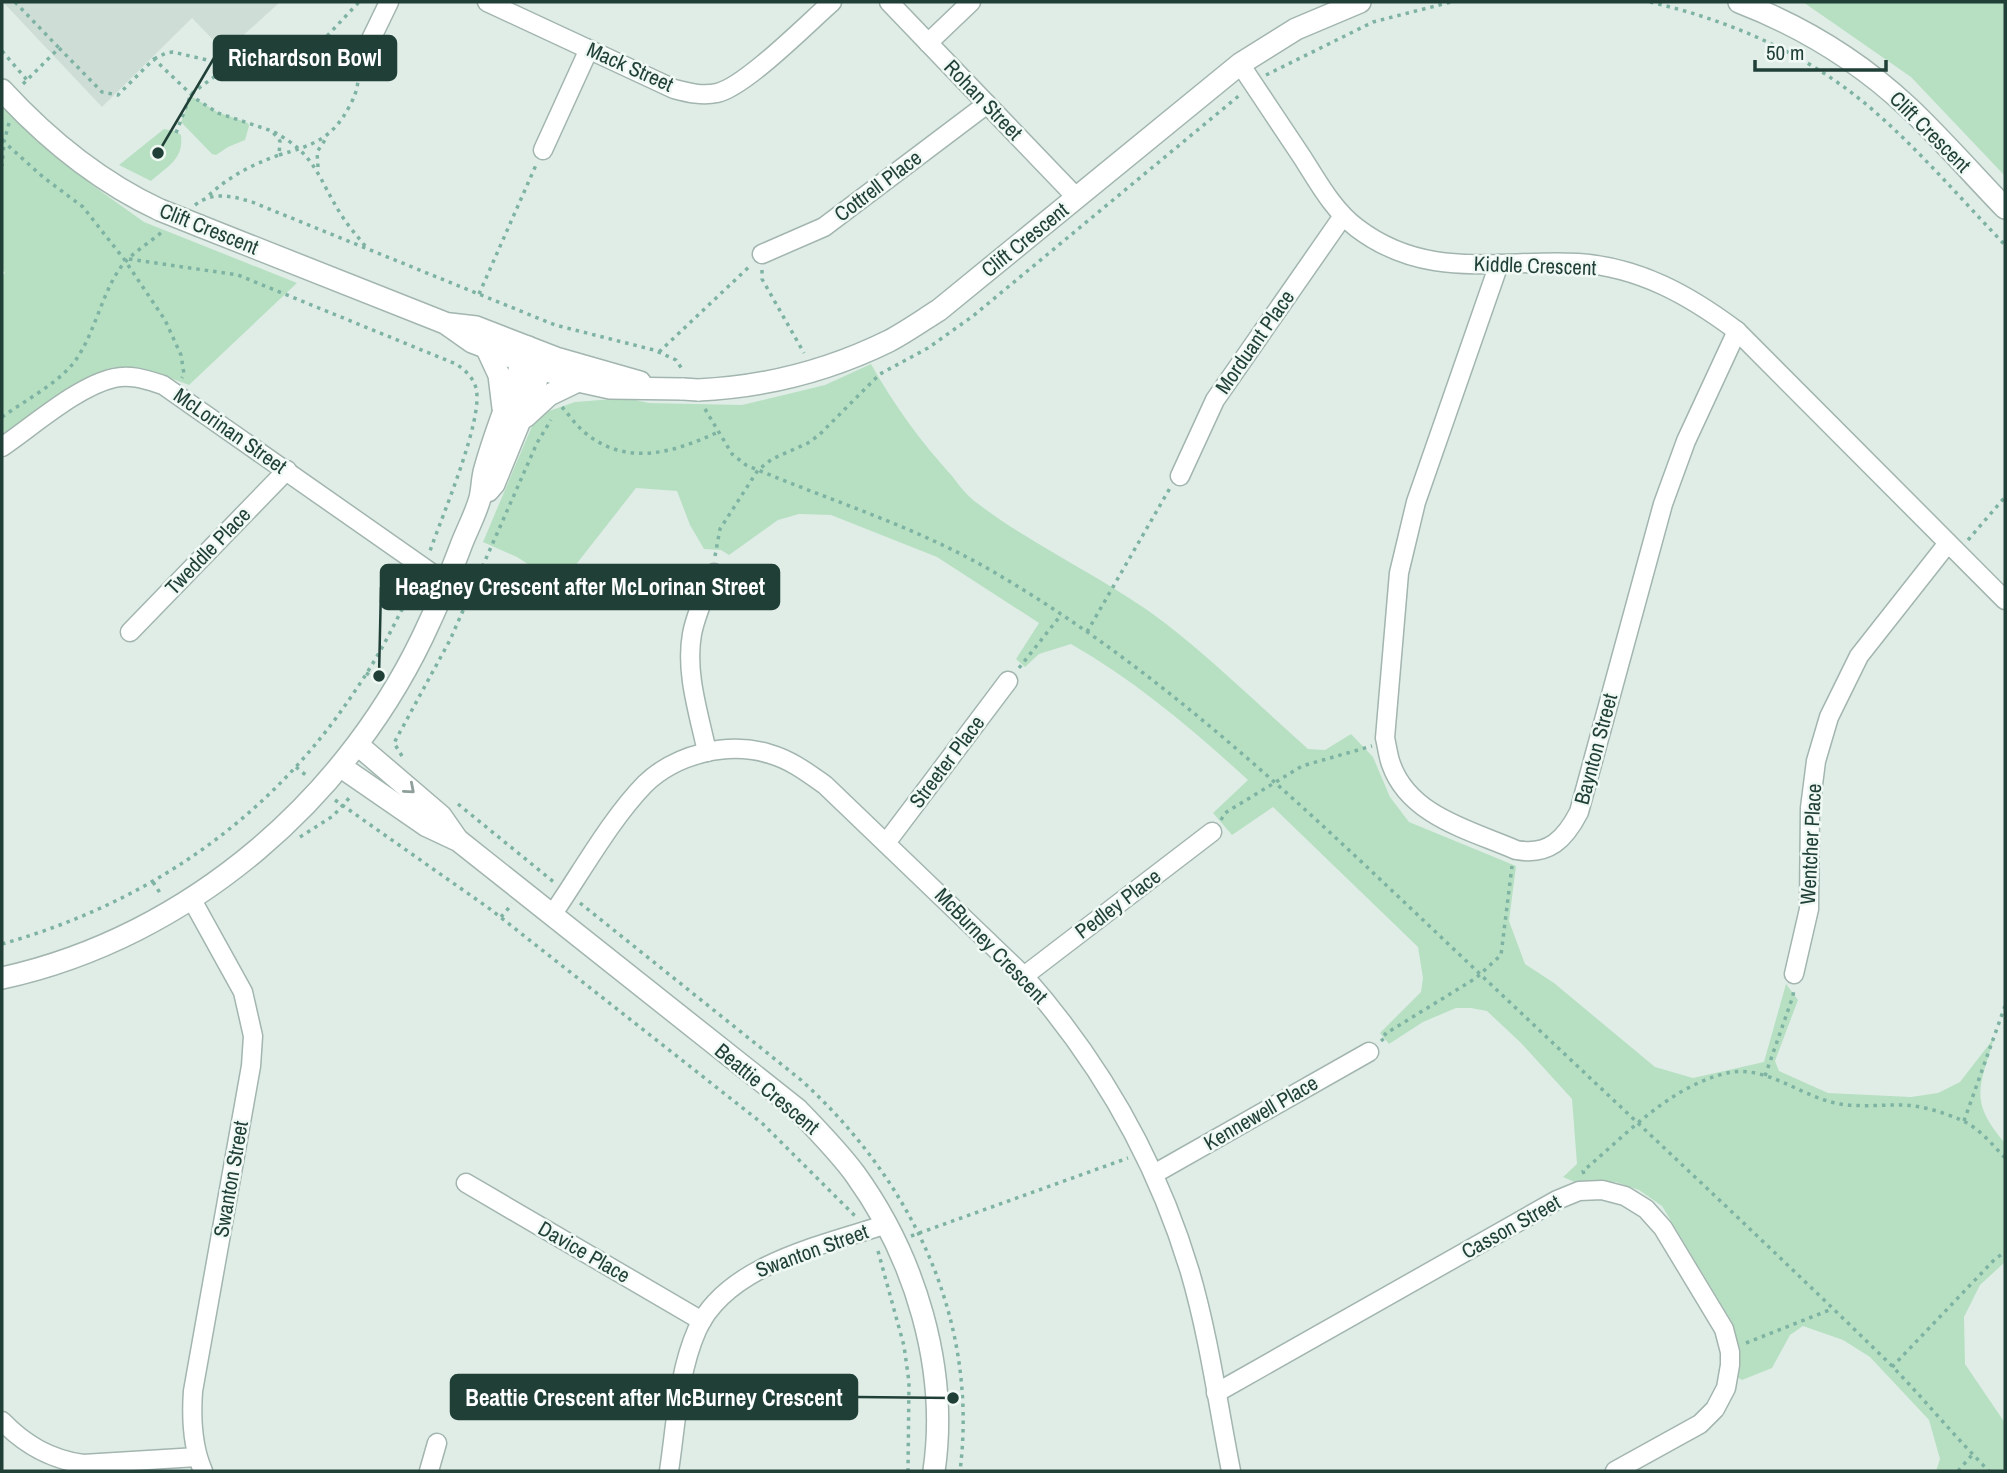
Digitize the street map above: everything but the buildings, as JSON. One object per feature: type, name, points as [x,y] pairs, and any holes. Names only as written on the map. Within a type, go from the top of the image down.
[{"type":"street","points":[[359,64],[388,2]]},
{"type":"street","name":"Mack Street","points":[[487,2],[674,89],[695,95],[727,90],[746,78],[832,2]]},
{"type":"street","name":"Rohan Street","points":[[889,2],[1077,198]]},
{"type":"street","points":[[928,43],[971,2]]},
{"type":"street","name":"Clift Crescent","points":[[445,323],[476,327],[578,381],[610,388],[730,388],[786,379],[839,363],[891,340],[939,310],[1240,64],[1296,29],[1360,2]]},
{"type":"street","name":"Clift Crescent","points":[[1739,2],[1771,15],[1829,46],[1856,64],[1907,106],[2005,208]]},
{"type":"street","points":[[542,150],[589,49]]},
{"type":"street","name":"Kiddle Crescent","points":[[1240,64],[1333,205],[1343,216],[1383,246],[1412,258],[1443,264],[1579,263],[1621,270],[1662,283],[1701,304],[1737,331],[2005,600]]},
{"type":"street","name":"Clift Crescent","points":[[2,90],[35,126],[77,162],[162,220],[196,217],[445,323],[472,342],[486,347],[622,375],[654,388]]},
{"type":"street","name":"Cottrell Place","points":[[762,254],[824,227],[987,104]]},
{"type":"street","name":"Morduant Place","points":[[1180,475],[1215,400],[1343,216]]},
{"type":"street","points":[[1499,264],[1416,502],[1403,549],[1397,587],[1385,738],[1391,764],[1410,797],[1429,812],[1516,850]]},
{"type":"street","name":"Baynton Street","points":[[1516,850],[1525,852],[1544,849],[1561,839],[1569,831],[1579,812],[1663,504],[1686,441],[1737,331]]},
{"type":"street","points":[[486,347],[499,375],[510,423]]},
{"type":"street","points":[[2,978],[60,962],[105,944],[191,898],[232,870],[271,838],[307,804],[340,766],[390,698],[412,659],[480,500],[484,473],[510,423],[535,358]]},
{"type":"street","name":"McLorinan Street","points":[[2,447],[93,385],[116,377],[140,377],[163,385],[446,583]]},
{"type":"street","points":[[510,423],[532,410],[549,395],[578,381]]},
{"type":"street","name":"Tweddle Place","points":[[130,632],[286,470]]},
{"type":"street","name":"Wentcher Place","points":[[1794,974],[1809,909],[1810,808],[1816,761],[1829,717],[1859,656],[1953,548]]},
{"type":"street","points":[[707,752],[692,685],[690,659],[692,633],[714,572]]},
{"type":"street","name":"Streeter Place","points":[[886,843],[1009,681]]},
{"type":"street","name":"Beattie Crescent","points":[[358,745],[441,816],[459,841]]},
{"type":"street","name":"McBurney Crescent","points":[[552,915],[625,807],[645,784],[681,760],[707,752],[738,749],[769,754],[798,766],[825,785],[1024,976],[1096,1069],[1127,1120],[1168,1206],[1190,1272],[1231,1471]]},
{"type":"street","name":"Beattie Crescent","points":[[340,766],[427,826],[459,841],[798,1111],[844,1160],[891,1233],[907,1268],[923,1315],[933,1363],[937,1412],[934,1471]]},
{"type":"street","name":"Pedley Place","points":[[1024,976],[1212,832]]},
{"type":"street","name":"Swanton Street","points":[[191,898],[243,992],[253,1036],[251,1066],[193,1391],[191,1418],[200,1464]]},
{"type":"street","name":"Kennewell Place","points":[[1154,1174],[1369,1052]]},
{"type":"street","name":"Davice Place","points":[[466,1183],[702,1321]]},
{"type":"street","name":"Casson Street","points":[[1216,1393],[1557,1200],[1579,1191],[1602,1190],[1625,1196],[1646,1209],[1663,1228],[1724,1329],[1730,1364],[1726,1388],[1715,1409],[1700,1424],[1645,1464],[1615,1471]]},
{"type":"street","name":"Swanton Street","points":[[669,1471],[685,1367],[702,1321],[721,1296],[746,1276],[772,1263],[866,1231],[891,1233]]},
{"type":"street","points":[[2,1422],[16,1437],[42,1453],[69,1462],[200,1464]]},
{"type":"street","points":[[429,1471],[438,1443]]},
{"type":"path","points":[[15,2],[102,92],[118,95],[154,59],[173,52],[224,64],[264,59],[359,64],[357,92],[341,121],[317,152],[316,164],[342,218],[367,249]]},
{"type":"path","points":[[287,60],[312,52],[359,2]]},
{"type":"path","points":[[1270,80],[1269,73],[1353,30],[1393,15],[1451,2]]},
{"type":"path","points":[[1650,2],[1724,22],[1781,49],[1842,86],[1904,139],[2005,245]]},
{"type":"path","points":[[2,51],[27,80],[59,48]]},
{"type":"path","points":[[154,59],[191,93],[218,113],[272,131],[300,148],[320,174]]},
{"type":"path","points":[[176,133],[191,93],[222,71],[239,63]]},
{"type":"path","points":[[714,572],[715,549],[720,529],[758,470],[772,459],[819,435],[841,415],[879,372],[928,348],[973,316],[1238,96]]},
{"type":"path","points":[[2,166],[3,140],[10,121]]},
{"type":"path","points":[[272,131],[280,141],[279,155]]},
{"type":"path","points":[[196,217],[205,198],[234,174],[328,135]]},
{"type":"path","points":[[3,140],[43,177],[83,207],[127,260],[156,304],[181,355],[184,374],[173,392]]},
{"type":"path","points":[[479,294],[542,150]]},
{"type":"path","points":[[205,198],[227,196],[252,202],[555,325],[644,346],[676,360],[692,390],[737,459],[960,554],[1087,632],[1164,687],[1276,783],[1832,1309],[1892,1367],[1989,1471]]},
{"type":"path","points":[[2,417],[74,363],[116,275],[162,220]]},
{"type":"path","points":[[659,352],[762,254]]},
{"type":"path","points":[[762,254],[762,279],[804,353]]},
{"type":"path","points":[[127,260],[237,275],[456,364],[466,371],[477,390],[476,418],[432,544]]},
{"type":"path","points":[[557,400],[561,408],[584,432],[611,447],[640,455],[684,447],[718,432]]},
{"type":"path","points":[[407,762],[394,743],[434,673],[537,443],[555,416]]},
{"type":"path","points":[[1087,632],[1166,493],[1180,475]]},
{"type":"path","points":[[1953,548],[2005,497]]},
{"type":"path","points":[[2,944],[57,927],[115,903],[180,865],[238,822],[271,793],[335,718],[373,663],[419,583]]},
{"type":"path","points":[[1009,681],[1061,615]]},
{"type":"path","points":[[1212,832],[1225,813],[1301,766],[1378,744],[1385,738]]},
{"type":"path","points":[[455,802],[539,869]]},
{"type":"path","points":[[342,806],[490,909],[762,1124],[853,1213],[866,1231]]},
{"type":"path","points":[[1369,1052],[1387,1036],[1385,1034],[1480,975],[1501,956],[1516,850]]},
{"type":"path","points":[[579,896],[580,903]]},
{"type":"path","points":[[1765,1076],[1793,996],[1794,974]]},
{"type":"path","points":[[1964,1121],[2005,1006]]},
{"type":"path","points":[[1588,1191],[1583,1171],[1637,1124],[1674,1096],[1707,1079],[1746,1070],[1839,1104],[1902,1104],[1944,1114],[1964,1121],[2005,1158]]},
{"type":"path","points":[[908,1471],[909,1382],[878,1248],[891,1233],[1143,1153]]},
{"type":"path","points":[[1892,1367],[1995,1259],[2005,1252]]},
{"type":"path","points":[[1729,1349],[1832,1309]]},
{"type":"path","points":[[1958,1471],[1972,1455]]},
{"type":"shaded area","points":[[3,2],[280,2],[225,52],[192,18],[102,107]]},
{"type":"green space","points":[[1803,2],[2005,2],[2005,176],[1911,77]]},
{"type":"green space","points":[[191,96],[217,112],[248,123],[245,140],[216,155],[212,154],[181,122]]},
{"type":"green space","points":[[2,104],[92,185],[144,222],[297,283],[189,385],[154,372],[116,367],[92,376],[2,437],[2,276],[5,273],[2,269]]},
{"type":"green space","points":[[164,129],[181,135],[180,150],[174,161],[151,181],[119,165]]},
{"type":"green space","points":[[871,364],[919,436],[973,500],[1165,623],[1308,749],[1325,750],[1351,734],[1373,757],[1390,797],[1409,822],[1516,866],[1509,921],[1525,964],[1554,983],[1655,1067],[1693,1078],[1764,1062],[1786,984],[1798,1000],[1775,1061],[1779,1071],[1828,1093],[1911,1097],[1938,1093],[1960,1082],[1994,1038],[1980,1093],[1986,1115],[2005,1143],[2005,1262],[1980,1285],[1964,1317],[1965,1364],[2005,1423],[2005,1471],[1936,1471],[1940,1459],[1929,1420],[1870,1357],[1843,1340],[1803,1326],[1790,1335],[1772,1368],[1742,1380],[1737,1377],[1737,1341],[1732,1322],[1662,1206],[1639,1190],[1616,1182],[1577,1183],[1563,1177],[1577,1164],[1572,1099],[1521,1043],[1487,1011],[1456,1008],[1423,1022],[1389,1044],[1380,1033],[1421,992],[1423,978],[1418,947],[1273,807],[1232,835],[1213,813],[1248,780],[1163,707],[1119,674],[1071,644],[1039,654],[1025,667],[1016,659],[1039,623],[937,557],[831,515],[799,514],[778,520],[729,555],[721,550],[704,549],[690,525],[677,491],[636,488],[560,585],[517,557],[483,542],[535,419],[549,411],[575,402],[626,398],[649,403],[742,405],[825,385]]},
{"type":"place","name":"Richardson Bowl","points":[[158,153]]},
{"type":"place","name":"Heagney Crescent after McLorinan Street","points":[[379,676]]},
{"type":"place","name":"Beattie Crescent after McBurney Crescent","points":[[953,1398]]}]
